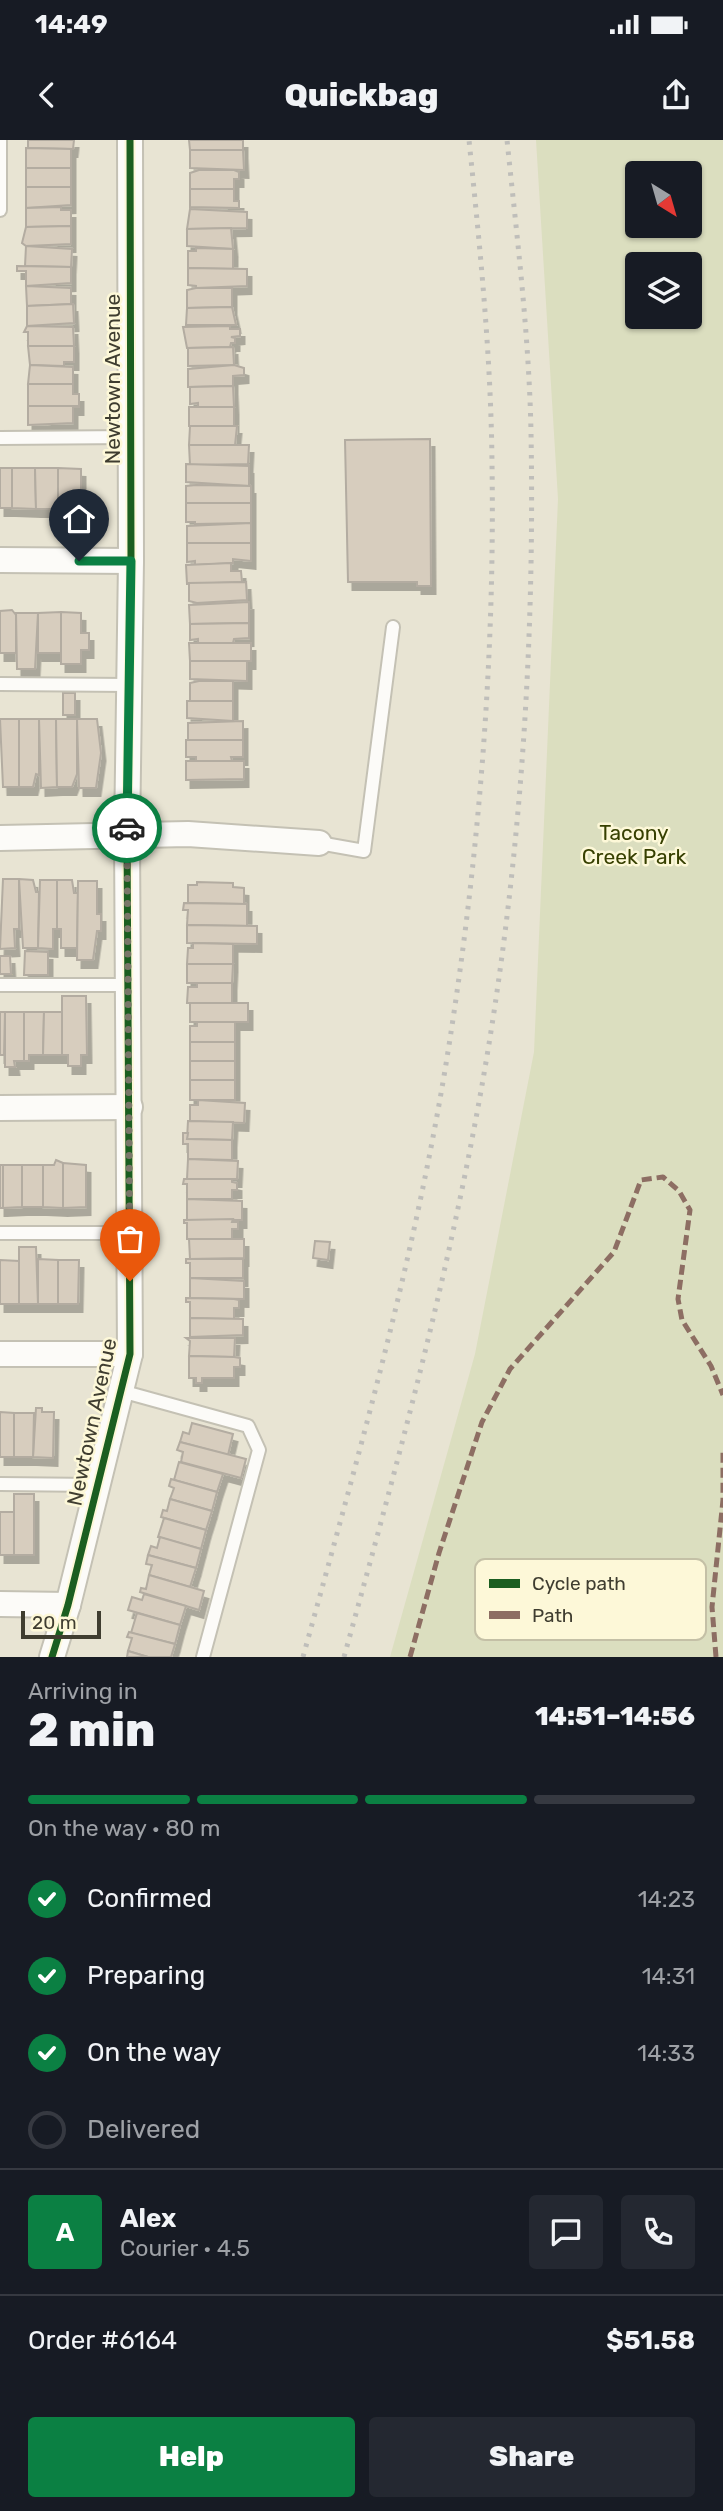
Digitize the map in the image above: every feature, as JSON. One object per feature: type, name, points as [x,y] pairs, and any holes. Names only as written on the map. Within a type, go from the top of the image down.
[{"type":"street","name":"Newtown Avenue","points":[[52,1657],[68,1605],[130,1354],[127,836],[131,561],[130,140]]},
{"type":"street","points":[[0,560],[131,561]]},
{"type":"street","points":[[0,838],[188,834],[319,844]]},
{"type":"street","points":[[0,1108],[130,1107]]},
{"type":"street","points":[[0,1354],[130,1354]]},
{"type":"street","points":[[0,1604],[68,1605]]},
{"type":"lane","points":[[0,140],[0,210]]},
{"type":"lane","points":[[0,438],[131,437]]},
{"type":"lane","points":[[319,844],[364,852],[393,627]]},
{"type":"lane","points":[[0,684],[129,685]]},
{"type":"lane","points":[[0,985],[129,985]]},
{"type":"lane","points":[[0,1233],[130,1233]]},
{"type":"lane","points":[[121,1391],[248,1426],[258,1450],[203,1657]]},
{"type":"lane","points":[[0,1484],[97,1485]]},
{"type":"green space","name":"Tacony Creek Park","points":[[536,140],[723,140],[723,1657],[390,1657],[475,1354],[534,1052],[558,499]]},
{"type":"building","points":[[28,140],[74,140],[73,149],[28,148]]},
{"type":"building","points":[[189,140],[243,140],[243,150],[190,150]]},
{"type":"building","points":[[26,148],[71,149],[71,168],[26,168]]},
{"type":"building","points":[[190,150],[243,150],[244,170],[190,168]]},
{"type":"building","points":[[26,168],[71,168],[71,187],[26,187]]},
{"type":"building","points":[[199,170],[234,170],[239,172],[239,179],[234,179],[234,189],[190,189],[190,173]]},
{"type":"building","points":[[26,187],[71,187],[71,205],[26,208]]},
{"type":"building","points":[[190,189],[234,189],[234,201],[239,201],[239,208],[190,207]]},
{"type":"building","points":[[61,207],[61,210],[71,210],[71,226],[26,227],[26,208]]},
{"type":"building","points":[[190,209],[247,212],[247,228],[187,229]]},
{"type":"building","points":[[71,226],[71,244],[26,246],[22,243],[26,227]]},
{"type":"building","points":[[231,228],[233,249],[187,246],[187,229]]},
{"type":"building","points":[[26,246],[72,249],[71,267],[25,266]]},
{"type":"building","points":[[196,248],[233,249],[233,269],[188,268],[188,251],[196,251]]},
{"type":"building","points":[[17,266],[71,267],[71,283],[26,286],[26,271],[17,271]]},
{"type":"building","points":[[188,268],[247,269],[247,286],[196,288],[188,285]]},
{"type":"building","points":[[26,286],[71,288],[71,304],[27,306]]},
{"type":"building","points":[[232,288],[232,307],[187,308],[187,290]]},
{"type":"building","points":[[73,304],[74,323],[27,326],[27,306]]},
{"type":"building","points":[[232,307],[236,325],[186,325],[187,308]]},
{"type":"building","points":[[27,326],[73,327],[74,346],[28,346],[28,332],[24,332]]},
{"type":"building","points":[[230,326],[230,329],[240,329],[240,336],[231,337],[235,338],[235,343],[231,343],[230,347],[187,348],[183,327]]},
{"type":"building","points":[[28,346],[74,346],[74,362],[64,362],[64,366],[30,365]]},
{"type":"building","points":[[233,347],[234,365],[188,366],[188,348]]},
{"type":"building","points":[[30,365],[73,367],[73,384],[28,384]]},
{"type":"building","points":[[234,365],[244,368],[244,375],[233,376],[233,386],[188,387],[188,369]]},
{"type":"building","points":[[28,384],[73,384],[73,394],[79,394],[79,406],[28,406]]},
{"type":"building","points":[[233,386],[234,407],[198,407],[198,403],[190,404],[190,387]]},
{"type":"building","points":[[28,406],[79,407],[73,407],[73,423],[28,425]]},
{"type":"building","points":[[189,407],[234,407],[234,426],[189,426]]},
{"type":"building","points":[[190,426],[237,426],[235,445],[189,445]]},
{"type":"building","points":[[430,439],[431,586],[417,586],[417,582],[348,582],[345,440]]},
{"type":"building","points":[[189,445],[249,445],[248,464],[190,465]]},
{"type":"building","points":[[186,464],[249,466],[249,486],[186,482]]},
{"type":"building","points":[[0,468],[12,468],[12,508],[0,508]]},
{"type":"building","points":[[12,468],[35,468],[36,509],[12,508]]},
{"type":"building","points":[[35,468],[58,468],[58,509],[36,509]]},
{"type":"building","points":[[58,468],[81,469],[81,509],[58,509]]},
{"type":"building","points":[[186,486],[251,486],[251,503],[186,503]]},
{"type":"building","points":[[186,503],[251,503],[251,523],[186,522]]},
{"type":"building","points":[[251,523],[251,543],[187,543],[187,526]]},
{"type":"building","points":[[187,543],[251,543],[251,561],[233,559],[233,563],[195,565],[195,561],[187,562]]},
{"type":"building","points":[[231,563],[231,571],[241,571],[242,582],[187,584],[186,565]]},
{"type":"building","points":[[246,582],[247,600],[197,603],[189,601],[189,583]]},
{"type":"building","points":[[249,602],[249,623],[190,624],[189,605]]},
{"type":"building","points":[[12,610],[16,615],[16,653],[0,653],[0,611]]},
{"type":"building","points":[[61,612],[81,613],[81,633],[89,633],[89,650],[81,650],[81,664],[61,664]]},
{"type":"building","points":[[61,612],[61,653],[38,653],[38,613]]},
{"type":"building","points":[[16,613],[38,613],[35,669],[17,669]]},
{"type":"building","points":[[249,623],[249,638],[234,639],[233,643],[198,644],[198,639],[190,640],[190,624]]},
{"type":"building","points":[[189,643],[251,643],[251,661],[190,661]]},
{"type":"building","points":[[190,661],[247,661],[247,681],[190,679]]},
{"type":"building","points":[[233,681],[233,701],[190,701],[190,683]]},
{"type":"building","points":[[63,693],[75,693],[75,715],[63,715]]},
{"type":"building","points":[[187,701],[233,701],[233,721],[187,718]]},
{"type":"building","points":[[0,719],[19,719],[19,787],[3,787]]},
{"type":"building","points":[[19,719],[39,719],[39,775],[36,774],[33,787],[19,787]]},
{"type":"building","points":[[39,719],[56,719],[57,787],[41,788]]},
{"type":"building","points":[[56,719],[77,719],[77,774],[72,787],[57,787]]},
{"type":"building","points":[[77,719],[97,719],[101,753],[96,788],[79,788]]},
{"type":"building","points":[[243,721],[243,740],[188,740],[188,723]]},
{"type":"building","points":[[186,740],[243,740],[243,757],[231,757],[232,761],[196,761],[196,757],[186,757]]},
{"type":"building","points":[[186,761],[244,761],[244,779],[186,780]]},
{"type":"building","points":[[3,879],[19,879],[19,929],[14,929],[15,948],[0,949]]},
{"type":"building","points":[[19,879],[33,880],[36,892],[39,892],[38,948],[23,948]]},
{"type":"building","points":[[40,880],[57,880],[57,929],[53,929],[53,949],[38,948]]},
{"type":"building","points":[[57,880],[72,880],[74,893],[78,893],[77,948],[61,948],[61,929],[57,929]]},
{"type":"building","points":[[78,881],[97,881],[97,914],[101,914],[101,931],[97,931],[93,960],[77,960]]},
{"type":"building","points":[[197,882],[233,883],[233,887],[244,888],[244,904],[188,903],[188,885],[197,885]]},
{"type":"building","points":[[184,903],[247,904],[247,926],[187,925],[188,910],[183,910]]},
{"type":"building","points":[[187,925],[257,926],[257,944],[187,943]]},
{"type":"building","points":[[193,943],[233,944],[233,964],[187,964],[188,948],[193,948]]},
{"type":"building","points":[[25,951],[48,952],[48,975],[24,975]]},
{"type":"building","points":[[0,956],[10,956],[11,974],[0,974]]},
{"type":"building","points":[[187,964],[233,964],[232,983],[187,983]]},
{"type":"building","points":[[197,983],[232,983],[232,1003],[187,1003],[188,987],[197,987]]},
{"type":"building","points":[[62,996],[86,996],[87,1055],[81,1055],[81,1066],[68,1066],[68,1055],[62,1055]]},
{"type":"building","points":[[190,1003],[248,1003],[248,1022],[190,1022]]},
{"type":"building","points":[[0,1012],[5,1012],[4,1055],[0,1055]]},
{"type":"building","points":[[5,1012],[24,1012],[24,1061],[14,1061],[15,1067],[5,1067]]},
{"type":"building","points":[[24,1012],[44,1012],[43,1055],[29,1055],[29,1061],[24,1061]]},
{"type":"building","points":[[44,1012],[62,1012],[62,1055],[43,1055]]},
{"type":"building","points":[[197,1022],[235,1022],[235,1042],[190,1042],[190,1026],[197,1026]]},
{"type":"building","points":[[190,1042],[235,1042],[235,1061],[190,1061]]},
{"type":"building","points":[[190,1061],[235,1061],[235,1080],[190,1080]]},
{"type":"building","points":[[190,1080],[235,1080],[235,1100],[190,1100]]},
{"type":"building","points":[[198,1100],[245,1103],[244,1123],[190,1121],[190,1105],[198,1105]]},
{"type":"building","points":[[188,1121],[233,1122],[232,1140],[187,1139]]},
{"type":"building","points":[[183,1133],[188,1133],[187,1139],[232,1140],[232,1160],[188,1159],[188,1144],[183,1144]]},
{"type":"building","points":[[188,1159],[238,1161],[237,1179],[187,1179]]},
{"type":"building","points":[[56,1160],[63,1163],[63,1208],[43,1207],[43,1165],[54,1165]]},
{"type":"building","points":[[63,1163],[86,1165],[86,1207],[63,1208]]},
{"type":"building","points":[[0,1165],[3,1165],[3,1208],[0,1208]]},
{"type":"building","points":[[3,1165],[22,1165],[22,1207],[3,1208]]},
{"type":"building","points":[[22,1165],[43,1165],[43,1207],[22,1207]]},
{"type":"building","points":[[184,1179],[232,1179],[232,1182],[237,1183],[237,1190],[232,1190],[232,1199],[187,1199],[187,1184],[183,1184]]},
{"type":"building","points":[[187,1199],[242,1201],[242,1220],[187,1220]]},
{"type":"building","points":[[233,1219],[232,1222],[238,1222],[238,1229],[232,1229],[232,1239],[187,1239],[187,1223],[184,1223],[184,1220]]},
{"type":"building","points":[[189,1239],[244,1239],[244,1258],[190,1259]]},
{"type":"building","points":[[315,1241],[330,1242],[328,1260],[313,1258]]},
{"type":"building","points":[[19,1247],[36,1247],[38,1304],[19,1304]]},
{"type":"building","points":[[38,1259],[58,1260],[58,1304],[38,1304]]},
{"type":"building","points":[[186,1259],[243,1259],[243,1278],[190,1278],[190,1263],[186,1263]]},
{"type":"building","points":[[0,1260],[19,1261],[19,1304],[0,1304]]},
{"type":"building","points":[[58,1260],[79,1260],[78,1304],[58,1304]]},
{"type":"building","points":[[190,1278],[244,1281],[244,1299],[190,1298]]},
{"type":"building","points":[[186,1298],[234,1299],[239,1300],[239,1308],[234,1308],[234,1319],[190,1318],[190,1302],[186,1302]]},
{"type":"building","points":[[190,1318],[243,1319],[243,1335],[190,1337]]},
{"type":"building","points":[[186,1338],[235,1338],[234,1357],[189,1356],[190,1341]]},
{"type":"building","points":[[189,1356],[240,1358],[240,1367],[234,1367],[234,1378],[202,1378],[202,1383],[196,1383],[196,1378],[189,1378]]},
{"type":"building","points":[[36,1408],[42,1408],[42,1412],[54,1412],[53,1458],[33,1457]]},
{"type":"building","points":[[0,1412],[14,1413],[14,1457],[0,1457]]},
{"type":"building","points":[[14,1413],[34,1413],[33,1457],[14,1457]]},
{"type":"building","points":[[192,1423],[233,1434],[228,1455],[180,1442],[183,1432],[189,1434]]},
{"type":"building","points":[[180,1442],[246,1459],[241,1478],[181,1462],[183,1452],[177,1450]]},
{"type":"building","points":[[179,1462],[223,1474],[217,1492],[174,1480]]},
{"type":"building","points":[[171,1479],[217,1492],[212,1511],[170,1499],[174,1488],[169,1486]]},
{"type":"building","points":[[14,1494],[34,1494],[34,1555],[14,1555]]},
{"type":"building","points":[[170,1499],[212,1511],[206,1530],[161,1517],[163,1510],[167,1511]]},
{"type":"building","points":[[0,1512],[14,1512],[14,1555],[0,1555]]},
{"type":"building","points":[[164,1518],[206,1530],[201,1549],[158,1537]]},
{"type":"building","points":[[160,1537],[201,1549],[196,1568],[148,1555],[151,1546],[157,1548]]},
{"type":"building","points":[[148,1555],[196,1568],[190,1587],[149,1575],[152,1565],[146,1564]]},
{"type":"building","points":[[149,1575],[204,1591],[199,1610],[140,1592],[141,1588],[146,1589]]},
{"type":"building","points":[[144,1594],[186,1606],[180,1625],[128,1610],[132,1597],[142,1600]]},
{"type":"building","points":[[137,1613],[180,1625],[175,1644],[131,1633]]},
{"type":"building","points":[[129,1632],[175,1644],[171,1657],[148,1657],[128,1651],[132,1638],[127,1637]]},
{"type":"building","points":[[128,1651],[148,1657],[127,1657]]},
{"type":"railway","points":[[303,1657],[382,1362],[417,1214],[446,1064],[467,915],[482,765],[491,614],[492,539],[487,342],[469,140]]},
{"type":"railway","points":[[344,1657],[418,1381],[451,1242],[479,1102],[505,936],[522,768],[532,516],[530,396],[507,140]]},
{"type":"marked path","points":[[410,1657],[439,1553],[482,1422],[510,1369],[614,1252],[641,1180],[663,1177],[679,1191],[690,1210],[678,1299],[682,1320],[711,1366],[723,1395]]},
{"type":"marked path","points":[[716,1657],[712,1607],[723,1500],[723,1452]]},
{"type":"cycle path","points":[[52,1657],[68,1605],[130,1354],[127,836],[131,561],[130,140]]},
{"type":"way so far","points":[[127,828],[130,1281]]},
{"type":"route","points":[[79,561],[131,561],[127,828]]}]
